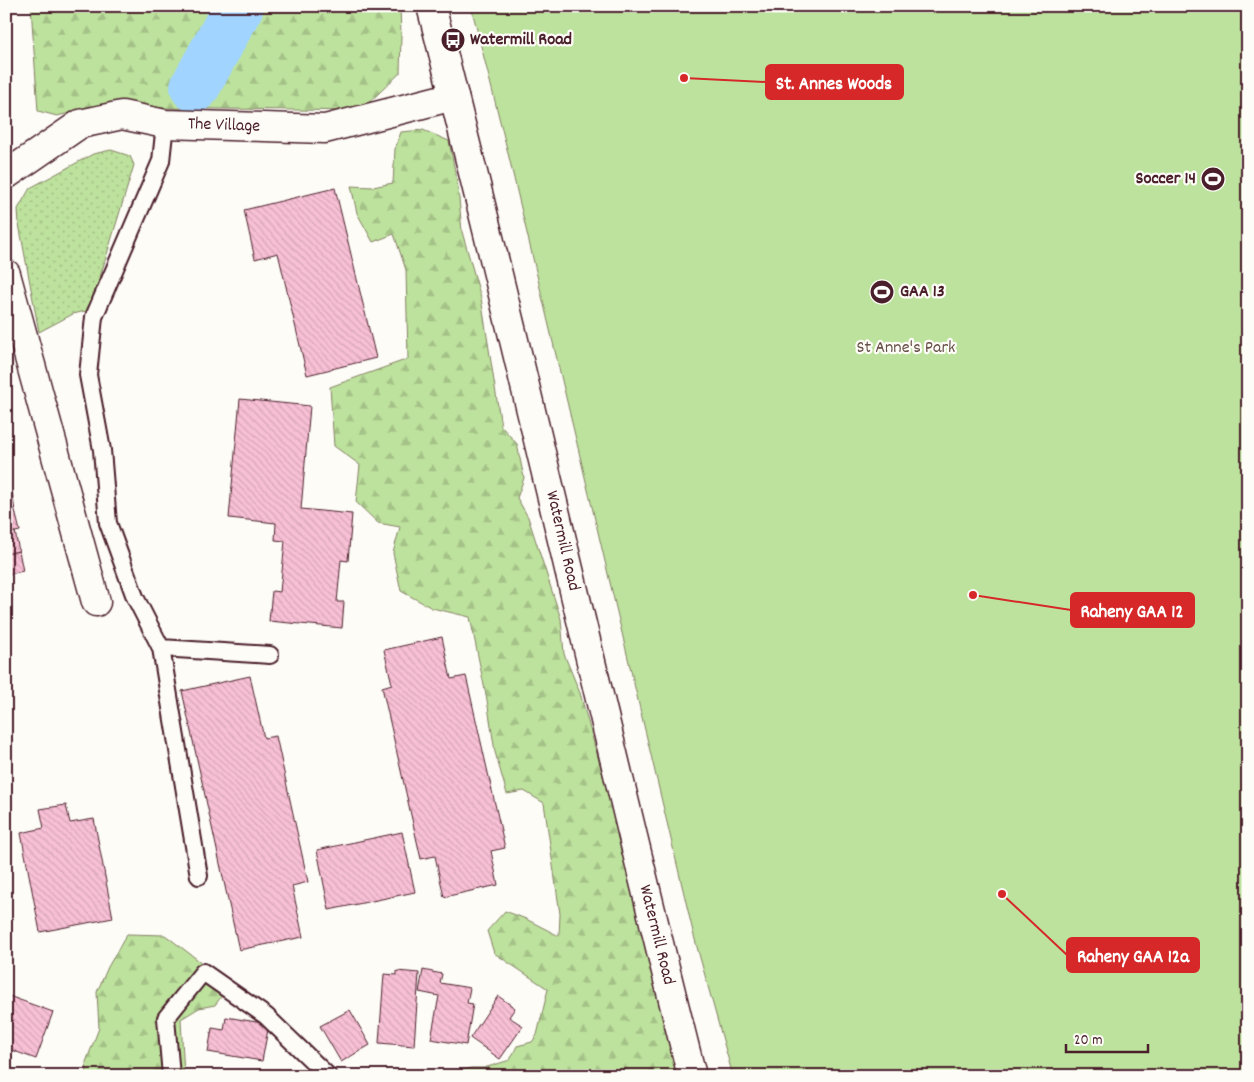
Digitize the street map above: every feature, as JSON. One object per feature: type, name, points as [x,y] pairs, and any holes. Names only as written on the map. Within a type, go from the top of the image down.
[{"type":"main road","name":"Watermill Road","points":[[431,6],[512,329],[640,869],[692,1076]]},
{"type":"main road","name":"The Village","points":[[6,174],[80,124],[122,116],[166,124],[325,129],[454,96]]},
{"type":"main road","points":[[6,274],[96,602]]},
{"type":"lane","points":[[166,124],[161,161],[94,318],[88,375],[102,450],[108,523],[135,597],[161,648],[199,876]]},
{"type":"lane","points":[[161,648],[270,655]]},
{"type":"lane","points":[[171,1076],[166,1018],[203,972],[266,1016],[328,1076]]},
{"type":"green space","points":[[31,6],[400,6],[400,73],[360,111],[96,107],[57,116],[38,111]]},
{"type":"green space","name":"St Anne's Park","points":[[471,6],[1248,6],[1248,1076],[733,1076],[694,936],[507,149]]},
{"type":"green space","points":[[423,130],[449,141],[458,187],[462,232],[481,298],[501,426],[517,444],[524,478],[517,498],[528,517],[561,619],[564,654],[580,693],[648,937],[678,1076],[443,1076],[471,1068],[484,1068],[510,1060],[517,1046],[532,1042],[537,1035],[548,989],[494,953],[487,931],[505,911],[526,919],[559,936],[560,914],[544,803],[524,791],[507,794],[495,752],[487,700],[470,617],[432,608],[401,591],[393,553],[400,527],[378,523],[356,502],[360,465],[334,446],[330,387],[408,359],[406,270],[394,234],[373,242],[357,213],[351,186],[373,187],[393,183],[395,149],[401,132]]},
{"type":"green space","points":[[111,150],[130,156],[134,165],[90,310],[73,314],[39,332],[19,224],[18,209],[30,188],[93,154]]},
{"type":"green space","points":[[127,934],[165,935],[202,963],[227,989],[215,1005],[199,1008],[181,1019],[184,1076],[87,1076],[86,1062],[99,1028],[97,992],[108,967]]},
{"type":"building","points":[[335,188],[376,358],[307,375],[278,253],[255,259],[244,210]]},
{"type":"building","points":[[240,399],[310,406],[301,509],[352,514],[348,561],[341,560],[337,602],[344,602],[342,628],[269,621],[272,591],[280,592],[285,541],[275,540],[276,523],[229,518]]},
{"type":"building","points":[[12,492],[15,511],[6,513],[6,493]]},
{"type":"building","points":[[15,511],[20,531],[6,534],[6,513]]},
{"type":"building","points":[[15,532],[19,551],[6,554],[6,534]]},
{"type":"building","points":[[19,551],[23,571],[6,575],[6,554]]},
{"type":"building","points":[[442,637],[451,679],[466,676],[505,848],[491,851],[498,885],[444,897],[435,856],[421,859],[382,687],[392,684],[384,650]]},
{"type":"building","points":[[250,676],[264,738],[276,736],[308,882],[292,886],[303,937],[239,950],[182,691]]},
{"type":"building","points":[[66,805],[70,823],[94,819],[113,918],[40,932],[21,833],[44,828],[40,809]]},
{"type":"building","points":[[402,832],[415,892],[329,910],[317,850]]},
{"type":"building","points":[[423,970],[442,974],[440,983],[470,988],[467,1003],[473,1004],[466,1045],[431,1039],[439,996],[419,992]]},
{"type":"building","points":[[397,971],[419,973],[414,1046],[379,1043],[384,974],[397,975]]},
{"type":"building","points":[[6,995],[53,1012],[36,1059],[6,1048]]},
{"type":"building","points":[[498,996],[515,1008],[509,1017],[523,1026],[500,1059],[470,1038]]},
{"type":"building","points":[[350,1010],[370,1045],[341,1062],[320,1026]]},
{"type":"building","points":[[226,1017],[269,1024],[262,1061],[208,1052],[212,1028],[224,1030]]},
{"type":"waterway","points":[[195,87],[239,6]]},
{"type":"place","name":"Watermill Road","points":[[453,40]]},
{"type":"place","name":"St. Annes Woods","points":[[684,78]]},
{"type":"place","name":"Soccer 14","points":[[1213,179]]},
{"type":"place","name":"GAA 13","points":[[882,292]]},
{"type":"place","name":"Raheny GAA 12","points":[[973,595]]},
{"type":"place","name":"Raheny GAA 12a","points":[[1002,894]]}]
